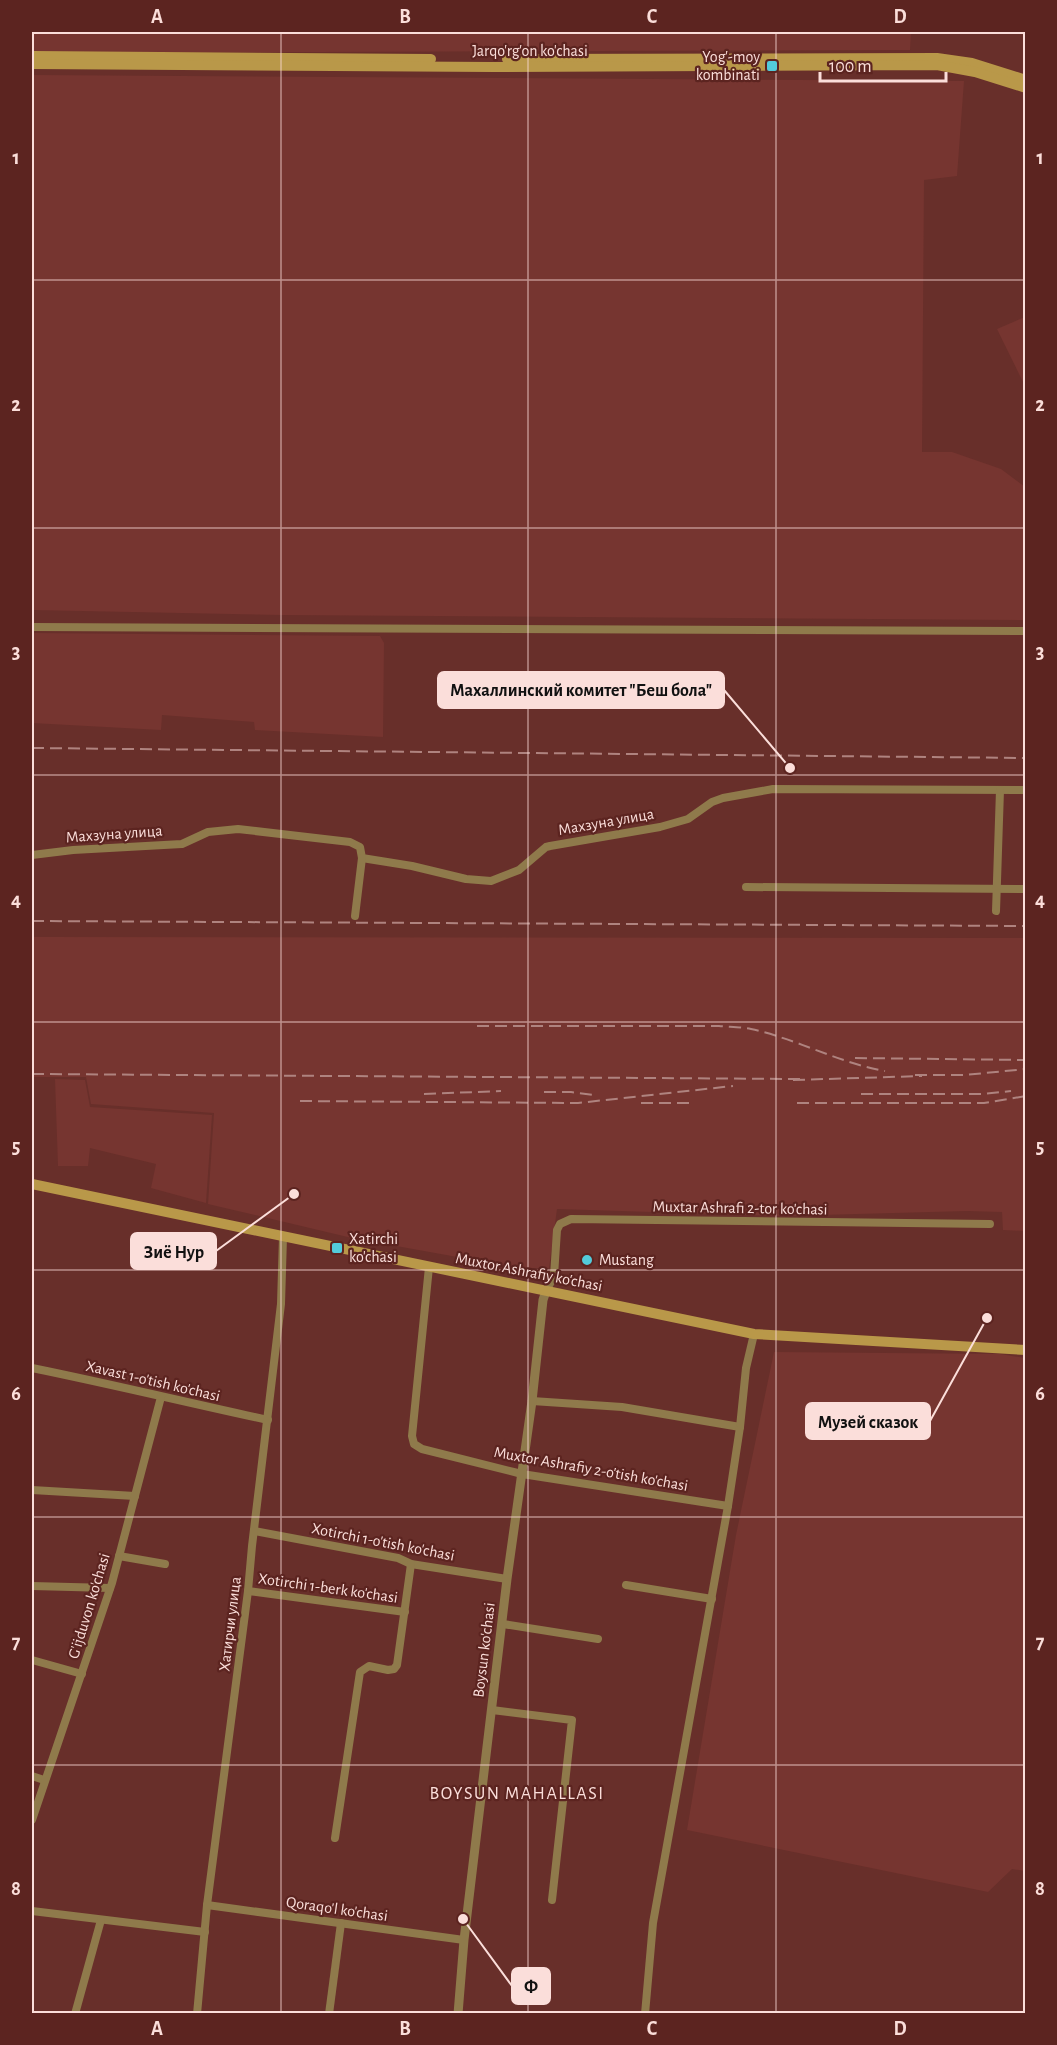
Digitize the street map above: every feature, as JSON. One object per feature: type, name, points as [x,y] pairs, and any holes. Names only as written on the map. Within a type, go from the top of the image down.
[{"type":"main road","name":"Jarqo'rg'on ko'chasi","points":[[32,57],[492,60],[938,58],[972,63],[1026,80]]},
{"type":"main road","name":"Jarqo'rg'on ko'chasi","points":[[32,64],[492,67],[937,65],[975,72],[1026,88]]},
{"type":"main road","name":"Muxtor Ashrafiy ko'chasi","points":[[32,1184],[754,1334],[1026,1350]]},
{"type":"street","points":[[32,627],[1026,631]]},
{"type":"street","name":"Махзуна улица","points":[[32,855],[73,850],[182,844],[208,832],[238,829],[350,842],[360,847],[362,858],[412,866],[466,879],[491,881],[519,870],[550,846],[660,827],[688,819],[712,802],[723,798],[773,789],[1026,790]]},
{"type":"street","points":[[996,911],[1000,790]]},
{"type":"street","points":[[355,916],[362,858]]},
{"type":"street","points":[[746,887],[1026,889]]},
{"type":"street","name":"Muxtar Ashrafi 2-tor ko'chasi","points":[[546,1291],[554,1276],[557,1230],[560,1224],[571,1219],[990,1224]]},
{"type":"street","name":"Хатирчи улица","points":[[197,2013],[207,1905],[248,1591],[281,1304],[283,1237]]},
{"type":"street","name":"Muxtor Ashrafiy 2-o'tish ko'chasi","points":[[429,1267],[412,1436],[414,1444],[422,1449],[522,1474],[728,1506]]},
{"type":"street","name":"Boysun ko'chasi","points":[[458,2013],[464,1940],[507,1579],[532,1401],[543,1299],[546,1291]]},
{"type":"street","points":[[645,2013],[653,1923],[728,1506],[746,1368],[754,1334]]},
{"type":"street","name":"Xavast 1-o'tish ko'chasi","points":[[32,1368],[268,1420]]},
{"type":"street","name":"G'ijduvon ko'chasi","points":[[32,1820],[110,1588],[161,1397]]},
{"type":"street","points":[[532,1401],[622,1407],[740,1427]]},
{"type":"street","points":[[32,1490],[135,1496]]},
{"type":"street","name":"Xotirchi 1-o'tish ko'chasi","points":[[254,1531],[398,1558],[411,1564],[507,1579]]},
{"type":"street","points":[[119,1556],[165,1564]]},
{"type":"street","name":"Xotirchi 1-berk ko'chasi","points":[[334,1838],[360,1672],[369,1666],[388,1670],[394,1669],[397,1665],[411,1564]]},
{"type":"street","points":[[626,1585],[712,1599]]},
{"type":"street","points":[[32,1586],[110,1588]]},
{"type":"street","name":"Xotirchi 1-berk ko'chasi","points":[[248,1591],[405,1612]]},
{"type":"street","points":[[503,1624],[598,1639]]},
{"type":"street","points":[[32,1660],[82,1674]]},
{"type":"street","points":[[492,1710],[572,1720],[552,1900]]},
{"type":"street","points":[[32,1776],[44,1780]]},
{"type":"street","name":"Qoraqo'l ko'chasi","points":[[207,1905],[464,1940]]},
{"type":"street","points":[[32,1911],[205,1932]]},
{"type":"street","points":[[75,2013],[101,1920]]},
{"type":"street","points":[[329,2013],[341,1923]]},
{"type":"shaded area","points":[[32,32],[911,32],[910,50],[32,53]]},
{"type":"shaded area","points":[[32,75],[964,81],[957,176],[924,180],[922,452],[952,452],[1001,469],[1025,487],[1025,620],[283,615],[32,610]]},
{"type":"shaded area","points":[[1026,317],[1025,386],[997,329]]},
{"type":"shaded area","points":[[32,633],[380,636],[384,643],[383,737],[255,730],[254,722],[162,715],[161,730],[32,723]]},
{"type":"shaded area","points":[[32,937],[1025,938],[1025,1231],[1003,1230],[1002,1212],[784,1216],[557,1209],[549,1268],[518,1268],[352,1238],[208,1204],[214,1113],[91,1104],[86,1077],[32,1077]]},
{"type":"shaded area","points":[[55,1079],[85,1080],[90,1107],[212,1115],[206,1203],[151,1188],[156,1164],[90,1148],[88,1166],[58,1166]]},
{"type":"shaded area","points":[[774,1352],[1000,1354],[1025,1358],[1025,1871],[1012,1869],[988,1892],[687,1830],[736,1535]]},
{"type":"railway","points":[[32,748],[1026,758]]},
{"type":"railway","points":[[32,921],[1026,926]]},
{"type":"railway","points":[[477,1026],[719,1026],[743,1028],[768,1033],[851,1062],[885,1071]]},
{"type":"railway","points":[[855,1058],[1025,1060]]},
{"type":"railway","points":[[915,1075],[965,1075],[1026,1069]]},
{"type":"railway","points":[[32,1074],[800,1079]]},
{"type":"railway","points":[[793,1080],[922,1076]]},
{"type":"railway","points":[[300,1101],[578,1103],[733,1086]]},
{"type":"railway","points":[[424,1094],[501,1091]]},
{"type":"railway","points":[[861,1094],[982,1094],[1011,1091]]},
{"type":"railway","points":[[544,1092],[594,1095]]},
{"type":"railway","points":[[797,1103],[984,1103],[1026,1096]]},
{"type":"railway","points":[[641,1103],[691,1103]]},
{"type":"place","name":"Yog'-moy kombinati","points":[[772,66]]},
{"type":"place","name":"Махаллинский комитет \"Беш бола\"","points":[[790,768]]},
{"type":"place","name":"Зиё Нур","points":[[294,1194]]},
{"type":"place","name":"Xatirchi ko'chasi","points":[[337,1248]]},
{"type":"place","name":"Mustang","points":[[587,1260]]},
{"type":"place","name":"Музей сказок","points":[[987,1318]]},
{"type":"place","name":"Ф","points":[[463,1919]]},
{"type":"district","name":"BOYSUN MAHALLASI","points":[[517,1794]]}]
